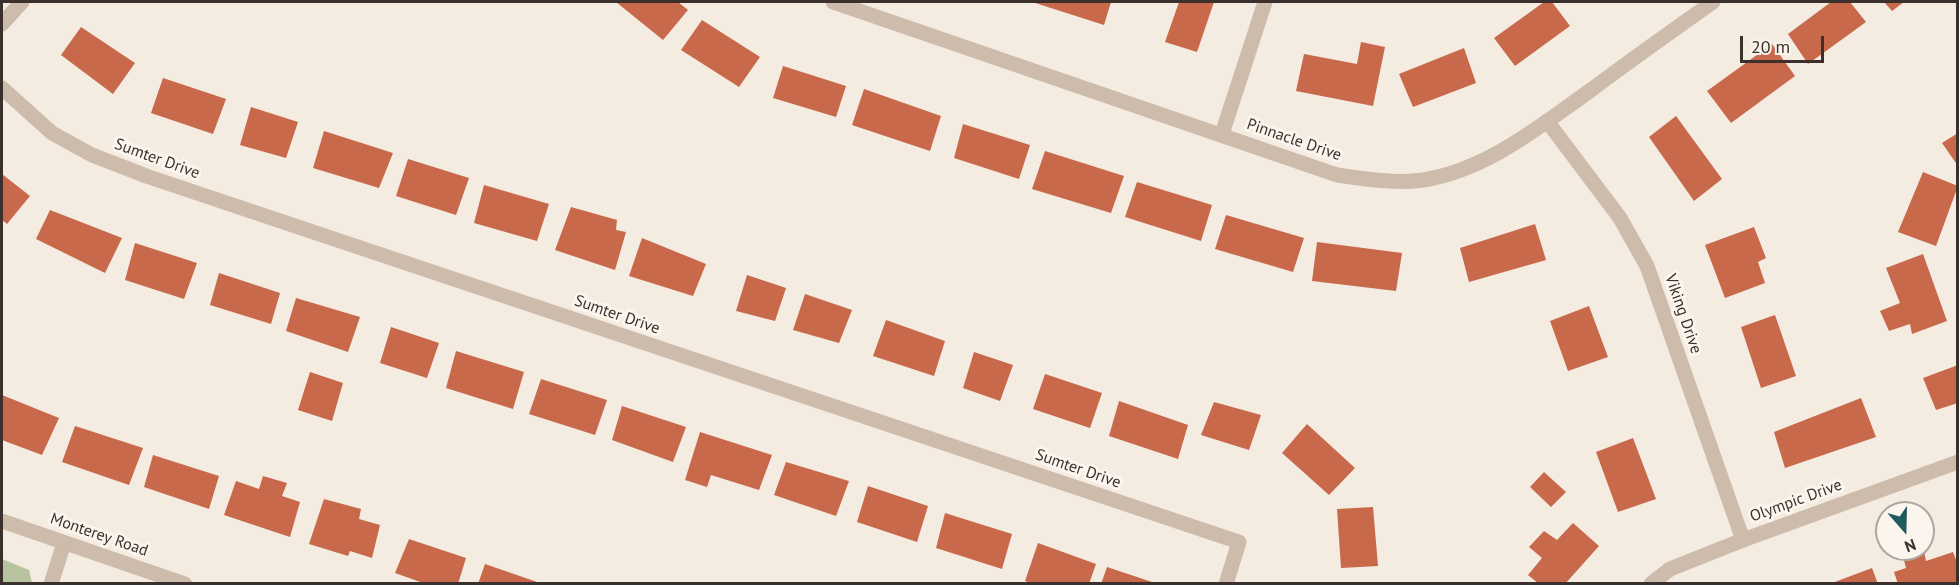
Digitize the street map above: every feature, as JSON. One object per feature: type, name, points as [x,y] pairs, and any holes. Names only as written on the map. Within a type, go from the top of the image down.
[{"type":"street","points":[[2,24],[22,2]]},
{"type":"street","name":"Pinnacle Drive","points":[[833,2],[1337,175],[1386,181],[1423,180],[1461,170],[1500,153],[1713,2]]},
{"type":"street","points":[[1222,134],[1266,2]]},
{"type":"street","name":"Sumter Drive","points":[[2,88],[52,133],[92,155],[149,177],[1239,542],[1226,584]]},
{"type":"street","name":"Viking Drive","points":[[1547,121],[1620,218],[1647,266],[1743,540]]},
{"type":"street","name":"Olympic Drive","points":[[1651,584],[1670,569],[1958,462]]},
{"type":"street","name":"Monterey Road","points":[[2,520],[185,584]]},
{"type":"street","points":[[51,584],[64,543]]},
{"type":"green space","points":[[2,559],[29,570],[32,583],[2,583]]},
{"type":"building","points":[[616,2],[678,2],[688,10],[663,40]]},
{"type":"building","points":[[1032,2],[1111,2],[1104,25]]},
{"type":"building","points":[[1179,2],[1214,2],[1197,52],[1165,42]]},
{"type":"building","points":[[1544,2],[1552,2],[1570,26],[1515,66],[1494,38]]},
{"type":"building","points":[[1831,2],[1850,2],[1866,22],[1808,64],[1788,34]]},
{"type":"building","points":[[1884,2],[1904,2],[1892,11]]},
{"type":"building","points":[[702,20],[760,57],[739,87],[681,50]]},
{"type":"building","points":[[81,27],[135,63],[113,94],[61,55]]},
{"type":"building","points":[[1361,42],[1385,47],[1373,106],[1296,91],[1304,54],[1357,64]]},
{"type":"building","points":[[1772,44],[1795,76],[1731,123],[1707,91]]},
{"type":"building","points":[[1464,48],[1476,83],[1413,107],[1399,74]]},
{"type":"building","points":[[783,66],[846,86],[836,117],[773,98]]},
{"type":"building","points":[[163,78],[226,99],[213,134],[151,113]]},
{"type":"building","points":[[864,89],[941,116],[930,151],[852,125]]},
{"type":"building","points":[[251,107],[298,122],[286,158],[240,145]]},
{"type":"building","points":[[1676,116],[1722,179],[1694,201],[1649,137]]},
{"type":"building","points":[[963,124],[1030,145],[1019,179],[954,158]]},
{"type":"building","points":[[324,131],[393,153],[379,188],[313,168]]},
{"type":"building","points":[[1958,133],[1958,166],[1942,143]]},
{"type":"building","points":[[1045,151],[1124,176],[1111,213],[1032,189]]},
{"type":"building","points":[[408,159],[469,178],[456,215],[396,196]]},
{"type":"building","points":[[1923,172],[1958,186],[1936,246],[1898,232]]},
{"type":"building","points":[[2,174],[30,196],[7,224],[2,220]]},
{"type":"building","points":[[1137,182],[1212,205],[1201,241],[1125,217]]},
{"type":"building","points":[[484,185],[549,204],[537,241],[474,223]]},
{"type":"building","points":[[571,207],[617,220],[616,230],[626,232],[615,270],[555,250]]},
{"type":"building","points":[[50,210],[122,238],[105,273],[36,239]]},
{"type":"building","points":[[1226,215],[1304,238],[1293,272],[1215,249]]},
{"type":"building","points":[[1535,224],[1546,260],[1469,282],[1460,248]]},
{"type":"building","points":[[1754,227],[1766,258],[1758,262],[1765,283],[1725,298],[1705,245]]},
{"type":"building","points":[[642,238],[706,264],[693,296],[629,276]]},
{"type":"building","points":[[1317,242],[1402,253],[1396,291],[1312,281]]},
{"type":"building","points":[[135,243],[197,263],[184,299],[125,280]]},
{"type":"building","points":[[1923,254],[1947,321],[1912,334],[1910,324],[1889,331],[1880,311],[1900,303],[1886,268]]},
{"type":"building","points":[[219,273],[280,293],[271,324],[210,305]]},
{"type":"building","points":[[747,275],[786,288],[775,321],[736,311]]},
{"type":"building","points":[[805,294],[852,310],[839,343],[793,330]]},
{"type":"building","points":[[296,298],[360,317],[348,352],[286,331]]},
{"type":"building","points":[[1589,306],[1608,357],[1568,371],[1550,321]]},
{"type":"building","points":[[1775,315],[1796,376],[1761,388],[1741,327]]},
{"type":"building","points":[[886,320],[945,341],[934,376],[873,356]]},
{"type":"building","points":[[391,327],[439,343],[427,378],[380,363]]},
{"type":"building","points":[[456,351],[524,372],[513,409],[446,388]]},
{"type":"building","points":[[974,352],[1013,365],[1000,401],[963,388]]},
{"type":"building","points":[[1958,365],[1958,403],[1936,410],[1923,378]]},
{"type":"building","points":[[310,372],[343,383],[332,421],[298,410]]},
{"type":"building","points":[[1045,374],[1102,393],[1090,428],[1033,409]]},
{"type":"building","points":[[541,379],[607,400],[595,435],[529,414]]},
{"type":"building","points":[[2,395],[59,418],[42,455],[2,440]]},
{"type":"building","points":[[1861,398],[1876,437],[1785,468],[1774,432]]},
{"type":"building","points":[[1119,401],[1188,425],[1178,459],[1109,436]]},
{"type":"building","points":[[1214,402],[1261,415],[1249,450],[1201,435]]},
{"type":"building","points":[[622,406],[686,427],[673,462],[612,440]]},
{"type":"building","points":[[1307,424],[1355,468],[1329,495],[1282,453]]},
{"type":"building","points":[[75,426],[143,448],[129,485],[62,462]]},
{"type":"building","points":[[700,432],[772,455],[759,490],[711,475],[707,487],[685,480]]},
{"type":"building","points":[[1633,438],[1656,499],[1618,512],[1596,452]]},
{"type":"building","points":[[153,455],[219,476],[209,509],[144,487]]},
{"type":"building","points":[[786,462],[849,481],[836,516],[774,495]]},
{"type":"building","points":[[1544,472],[1566,492],[1551,507],[1530,487]]},
{"type":"building","points":[[263,476],[287,483],[282,496],[300,502],[290,537],[224,515],[236,481],[259,489]]},
{"type":"building","points":[[868,486],[928,506],[917,542],[857,522]]},
{"type":"building","points":[[324,499],[361,509],[359,519],[380,525],[372,558],[350,551],[348,556],[309,544]]},
{"type":"building","points":[[1373,507],[1378,566],[1341,568],[1337,509]]},
{"type":"building","points":[[945,513],[1012,534],[1002,569],[936,548]]},
{"type":"building","points":[[1573,523],[1599,546],[1565,584],[1539,584],[1528,575],[1542,558],[1529,547],[1544,531],[1557,540]]},
{"type":"building","points":[[409,539],[466,558],[458,584],[426,584],[395,573]]},
{"type":"building","points":[[1038,543],[1096,564],[1089,584],[1034,584],[1025,581]]},
{"type":"building","points":[[1953,552],[1958,565],[1958,584],[1898,584],[1894,572],[1906,568],[1904,561],[1935,561],[1935,558]]},
{"type":"building","points":[[485,564],[540,583],[540,584],[478,584]]},
{"type":"building","points":[[1107,567],[1155,583],[1155,584],[1101,584]]},
{"type":"building","points":[[1872,568],[1878,584],[1832,584],[1832,583]]}]
